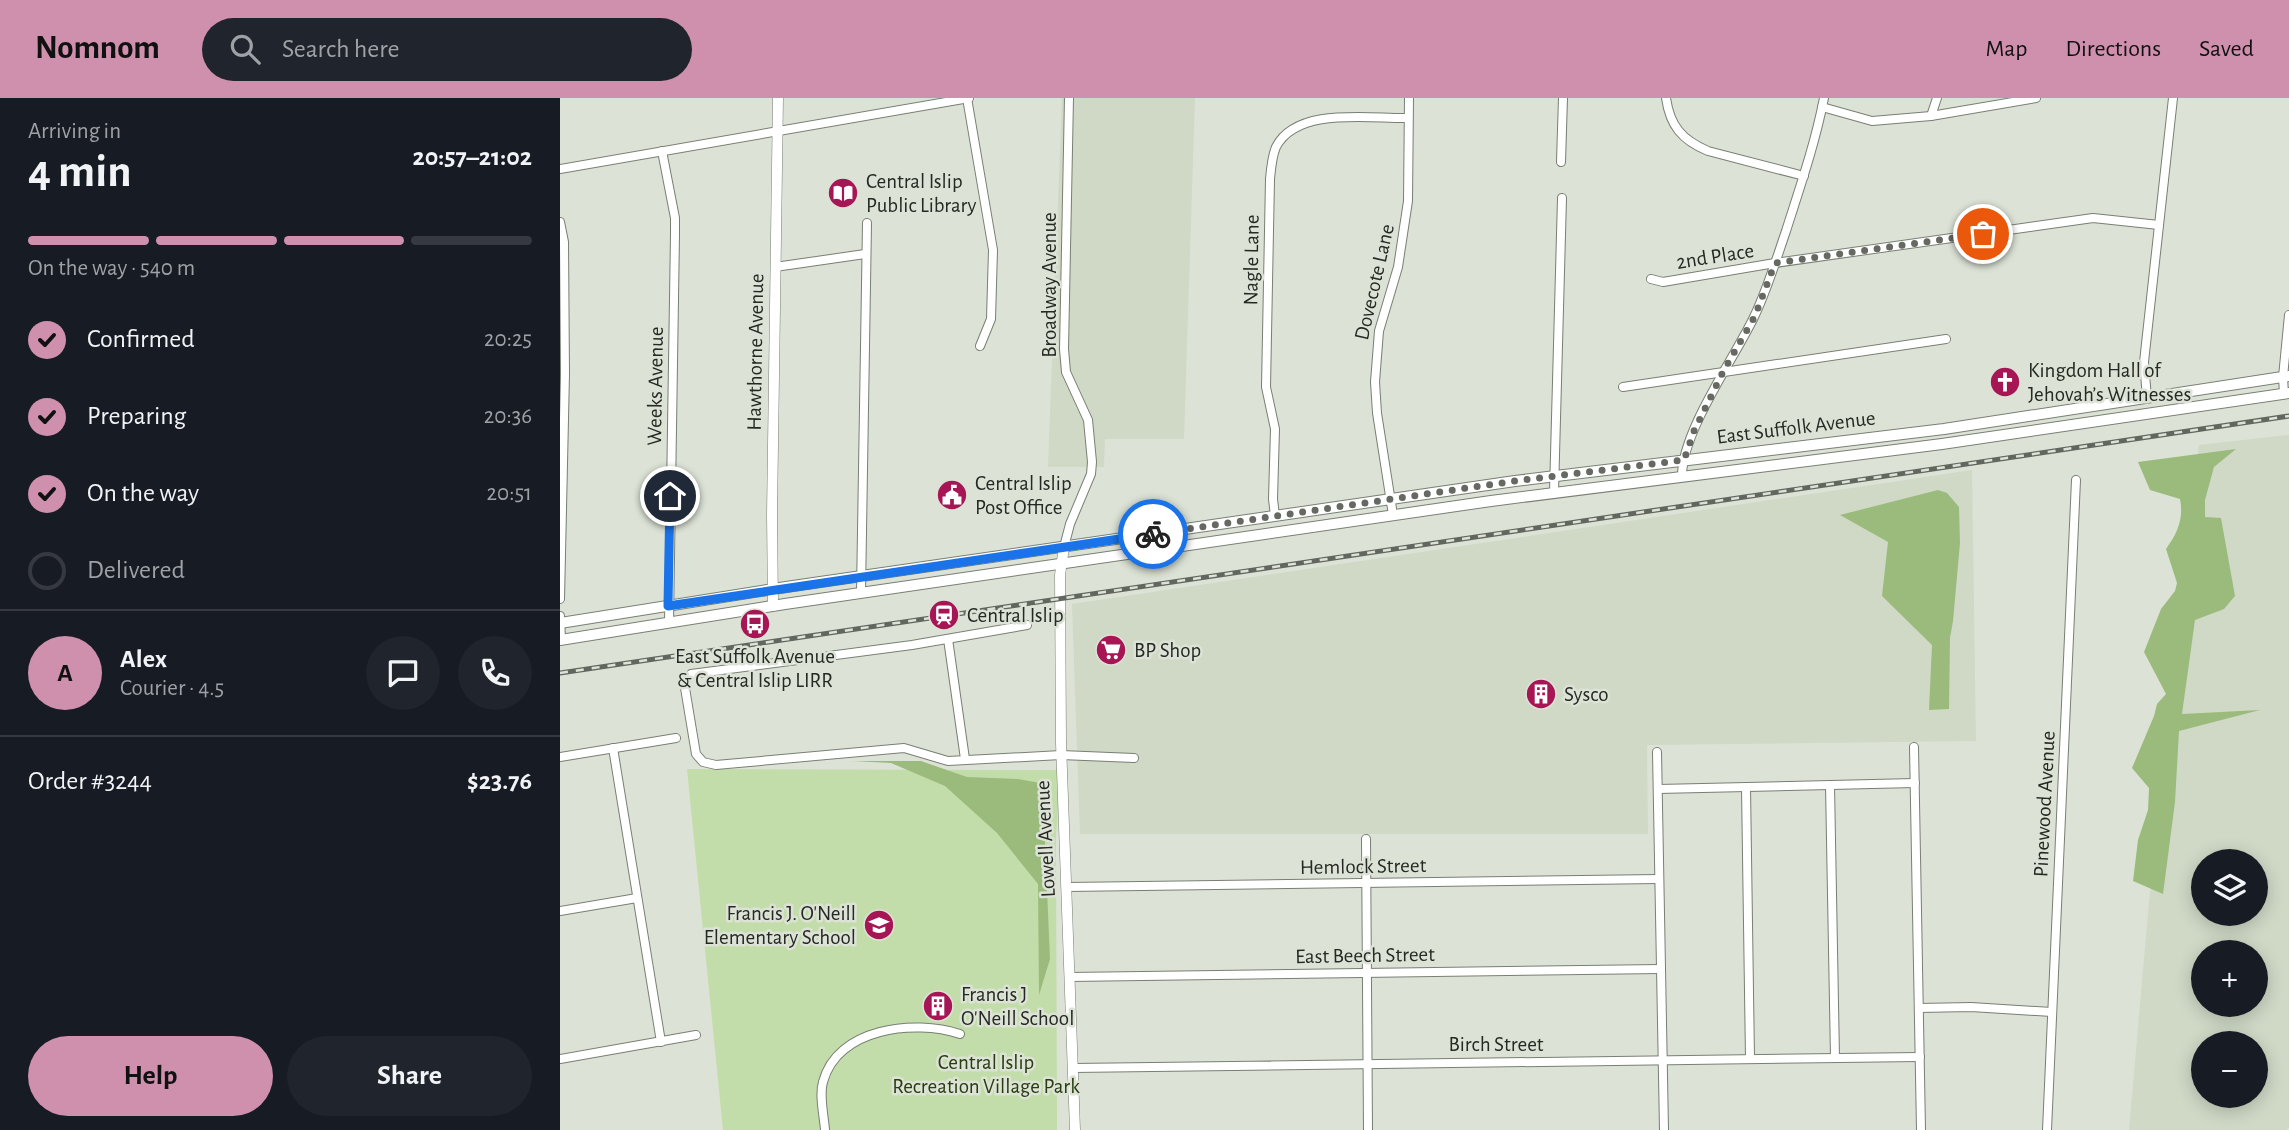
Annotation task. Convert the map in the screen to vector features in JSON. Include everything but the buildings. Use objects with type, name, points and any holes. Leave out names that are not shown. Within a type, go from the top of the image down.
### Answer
[{"type":"main road","name":"East Suffolk Avenue","points":[[560,623],[861,576],[1555,475],[1904,434],[2286,377]]},
{"type":"main road","name":"East Suffolk Avenue","points":[[560,640],[1393,515],[1554,492],[1942,444],[2286,393]]},
{"type":"street","name":"Hawthorne Avenue","points":[[773,606],[778,98]]},
{"type":"street","points":[[560,169],[968,98],[993,250],[991,319],[980,346]]},
{"type":"street","name":"Broadway Avenue","points":[[1064,547],[1091,474],[1092,462],[1088,419],[1066,372],[1064,349],[1069,98]]},
{"type":"street","name":"Dovecote Lane","points":[[1393,515],[1377,413],[1376,353],[1384,309],[1398,267],[1406,220],[1409,98]]},
{"type":"street","points":[[1561,162],[1563,98]]},
{"type":"street","points":[[1666,98],[1672,122],[1693,145],[1804,176]]},
{"type":"street","points":[[1931,116],[1937,98]]},
{"type":"street","points":[[1682,476],[1684,460],[1694,431],[1755,316],[1815,142],[1823,103],[1872,121],[1931,116],[2036,98]]},
{"type":"street","points":[[2147,398],[2144,362],[2173,98]]},
{"type":"street","name":"Nagle Lane","points":[[1275,516],[1275,429],[1266,387],[1269,178],[1277,145],[1290,131],[1317,119],[1408,118]]},
{"type":"street","name":"Weeks Avenue","points":[[662,151],[676,234],[669,622]]},
{"type":"street","points":[[1554,492],[1562,198]]},
{"type":"street","name":"2nd Place","points":[[1651,279],[1663,282],[1775,263],[2093,218],[2159,225]]},
{"type":"street","points":[[560,222],[564,242],[565,374],[560,600]]},
{"type":"street","points":[[861,593],[867,223]]},
{"type":"street","points":[[775,267],[865,254]]},
{"type":"street","points":[[2286,393],[2289,315]]},
{"type":"street","points":[[1623,387],[1946,339]]},
{"type":"street","name":"Pinewood Avenue","points":[[2047,1130],[2076,480]]},
{"type":"street","name":"Lowell Avenue","points":[[1064,547],[1060,564],[1061,755],[1075,1130]]},
{"type":"street","points":[[560,616],[560,640]]},
{"type":"street","points":[[1027,625],[948,639],[691,674],[684,682],[696,754],[703,762],[716,765],[904,748],[948,761],[1061,755],[1134,758]]},
{"type":"street","points":[[948,639],[965,759]]},
{"type":"street","points":[[560,757],[676,738]]},
{"type":"street","points":[[1914,747],[1921,1130]]},
{"type":"street","points":[[613,748],[661,1042]]},
{"type":"street","points":[[1657,752],[1664,1130]]},
{"type":"street","points":[[1658,789],[1915,783]]},
{"type":"street","points":[[1830,785],[1835,1058]]},
{"type":"street","points":[[1745,787],[1750,1059]]},
{"type":"street","points":[[1366,839],[1368,1130]]},
{"type":"street","name":"Hemlock Street","points":[[1067,887],[1659,879]]},
{"type":"street","points":[[560,911],[637,898]]},
{"type":"street","name":"East Beech Street","points":[[1069,977],[1661,969]]},
{"type":"street","points":[[1919,1008],[1971,1007],[2052,1012]]},
{"type":"street","points":[[825,1130],[822,1085],[831,1059],[852,1043],[880,1030],[946,1030],[960,1034]]},
{"type":"street","points":[[560,1059],[696,1035]]},
{"type":"street","name":"Birch Street","points":[[1073,1068],[1920,1057]]},
{"type":"shaded area","points":[[1062,98],[1195,98],[1184,439],[1105,439],[1104,467],[1048,467]]},
{"type":"shaded area","points":[[2289,435],[2287,1130],[2129,1130],[2149,902],[2199,445]]},
{"type":"shaded area","points":[[1972,470],[1976,741],[1647,745],[1648,834],[1080,834],[1072,604]]},
{"type":"green space","points":[[2236,449],[2214,467],[2205,500],[2205,517],[2221,518],[2235,596],[2224,609],[2195,620],[2182,714],[2260,710],[2179,731],[2175,802],[2163,894],[2133,881],[2138,840],[2148,810],[2149,788],[2132,768],[2157,704],[2166,694],[2144,652],[2161,609],[2175,591],[2177,583],[2166,549],[2179,526],[2181,506],[2180,499],[2150,490],[2138,462]]},
{"type":"green space","points":[[1938,490],[1947,493],[1959,507],[1960,543],[1950,638],[1949,709],[1929,710],[1932,645],[1882,596],[1888,542],[1840,515]]},
{"type":"green space","points":[[852,761],[921,761],[967,777],[1018,779],[1046,784],[1044,819],[1050,959],[1039,995],[1038,884],[997,833],[945,786],[891,763]]},
{"type":"green space","name":"Francis J. O'Neill Elementary School","points":[[687,769],[1062,770],[1056,834],[1057,1130],[723,1130]]},
{"type":"railway","points":[[560,673],[2289,416]]},
{"type":"way so far","points":[[1153,534],[1515,481],[1684,460],[1694,431],[1723,372],[1755,316],[1775,263],[1983,234]]},
{"type":"place","name":"Central Islip Public Library","points":[[843,193]]},
{"type":"place","name":"Kingdom Hall of Jehovah’s Witnesses","points":[[2005,382]]},
{"type":"place","name":"Central Islip Post Office","points":[[952,495]]},
{"type":"place","name":"Central Islip","points":[[944,615]]},
{"type":"place","name":"East Suffolk Avenue & Central Islip LIRR","points":[[755,624]]},
{"type":"place","name":"BP Shop","points":[[1111,650]]},
{"type":"place","name":"Sysco","points":[[1541,694]]},
{"type":"place","name":"Francis J. O'Neill Elementary School","points":[[879,925]]},
{"type":"place","name":"Francis J O'Neill School","points":[[938,1006]]},
{"type":"route","points":[[670,496],[668,606],[1153,534]]},
{"type":"park label","name":"Central Islip Recreation Village Park","points":[[986,1074]]}]
